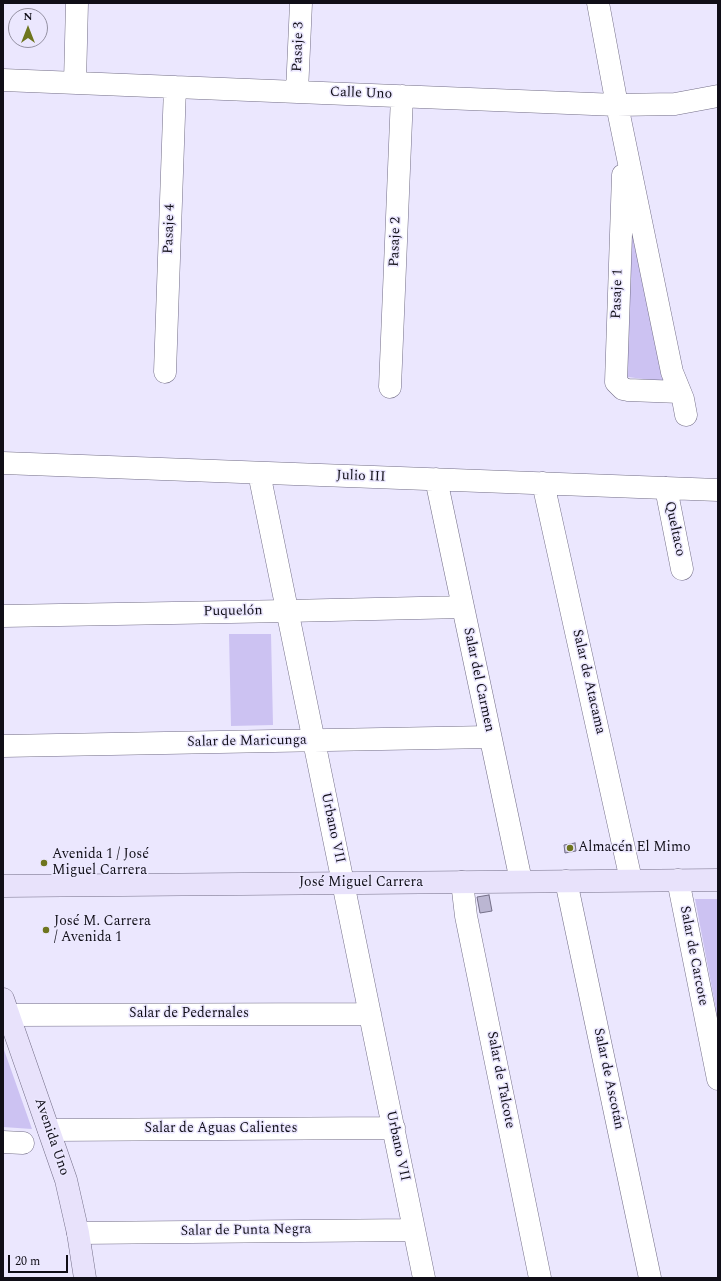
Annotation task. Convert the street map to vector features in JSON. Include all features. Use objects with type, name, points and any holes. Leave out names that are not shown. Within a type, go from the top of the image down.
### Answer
[{"type":"street","points":[[75,82],[77,3]]},
{"type":"street","name":"Pasaje 3","points":[[297,92],[301,3]]},
{"type":"street","name":"Pasaje 1","points":[[598,3],[624,140],[672,372],[680,392],[686,415]]},
{"type":"street","name":"Calle Uno","points":[[3,80],[617,105],[675,104],[718,96]]},
{"type":"street","name":"Pasaje 4","points":[[165,372],[175,87]]},
{"type":"street","name":"Pasaje 2","points":[[390,387],[402,96]]},
{"type":"street","name":"Pasaje 1","points":[[624,140],[616,382],[619,386],[628,390],[680,392]]},
{"type":"street","name":"Julio III","points":[[3,464],[718,490]]},
{"type":"street","name":"Urbano VII","points":[[259,473],[424,1278]]},
{"type":"street","name":"Salar del Carmen","points":[[436,479],[521,881]]},
{"type":"street","name":"Salar de Atacama","points":[[543,483],[631,880]]},
{"type":"street","name":"Queltaco","points":[[666,488],[682,569]]},
{"type":"street","name":"Puquelón","points":[[3,616],[463,607]]},
{"type":"street","name":"Salar de Maricunga","points":[[3,746],[490,737]]},
{"type":"street","name":"Salar de Carcote","points":[[678,880],[718,1079]]},
{"type":"street","name":"José Miguel Carrera","points":[[3,886],[718,880]]},
{"type":"street","name":"Salar de Ascotán","points":[[566,881],[650,1278]]},
{"type":"street","name":"Salar de Talcote","points":[[462,882],[468,924],[540,1278]]},
{"type":"street","name":"Salar de Pedernales","points":[[6,1007],[370,1014]]},
{"type":"street","name":"Avenida Uno","points":[[6,1007],[66,1180],[78,1233],[85,1278]]},
{"type":"street","name":"Salar de Aguas Calientes","points":[[49,1130],[394,1128]]},
{"type":"street","name":"Salar de Punta Negra","points":[[78,1233],[414,1230]]},
{"type":"shaded area","points":[[624,233],[635,233],[665,382],[621,376]]},
{"type":"shaded area","points":[[229,634],[271,634],[273,725],[231,726]]},
{"type":"shaded area","points":[[695,899],[718,899],[718,1020]]},
{"type":"shaded area","points":[[3,1047],[32,1129],[3,1127]]},
{"type":"building","name":"Almacén El Mimo","points":[[575,843],[576,851],[565,853],[564,845]]},
{"type":"building","points":[[489,895],[492,911],[480,913],[477,897]]},
{"type":"place","name":"Almacén El Mimo","points":[[570,848]]},
{"type":"place","name":"Avenida 1 / José Miguel Carrera","points":[[44,863]]},
{"type":"place","name":"José M. Carrera / Avenida 1","points":[[46,930]]}]
